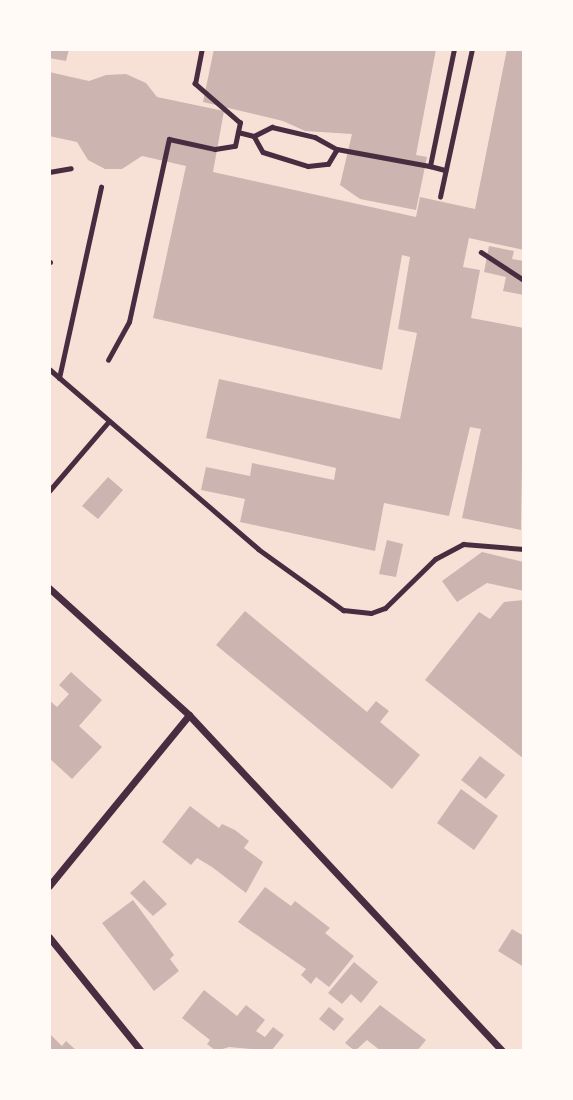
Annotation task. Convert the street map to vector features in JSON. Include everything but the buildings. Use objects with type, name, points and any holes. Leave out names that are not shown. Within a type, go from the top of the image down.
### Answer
[{"type":"street","points":[[49,588],[188,715],[502,1051]]},
{"type":"street","points":[[49,886],[188,715]]},
{"type":"street","points":[[49,937],[141,1051]]},
{"type":"lane","points":[[49,172],[71,168]]},
{"type":"lane","points":[[59,378],[101,187]]},
{"type":"lane","points":[[49,369],[258,549],[343,610],[372,613],[385,608],[435,559],[463,544],[524,549]]},
{"type":"lane","points":[[49,492],[109,421]]},
{"type":"path","points":[[108,360],[129,322],[169,139],[215,149],[235,146],[240,123],[195,84],[202,49]]},
{"type":"path","points":[[430,166],[454,49]]},
{"type":"path","points":[[440,197],[472,49]]},
{"type":"path","points":[[238,132],[254,136],[272,127],[315,137],[337,149],[445,170]]},
{"type":"path","points":[[254,136],[263,152],[308,166],[328,164],[337,149]]},
{"type":"path","points":[[481,252],[524,280]]}]
